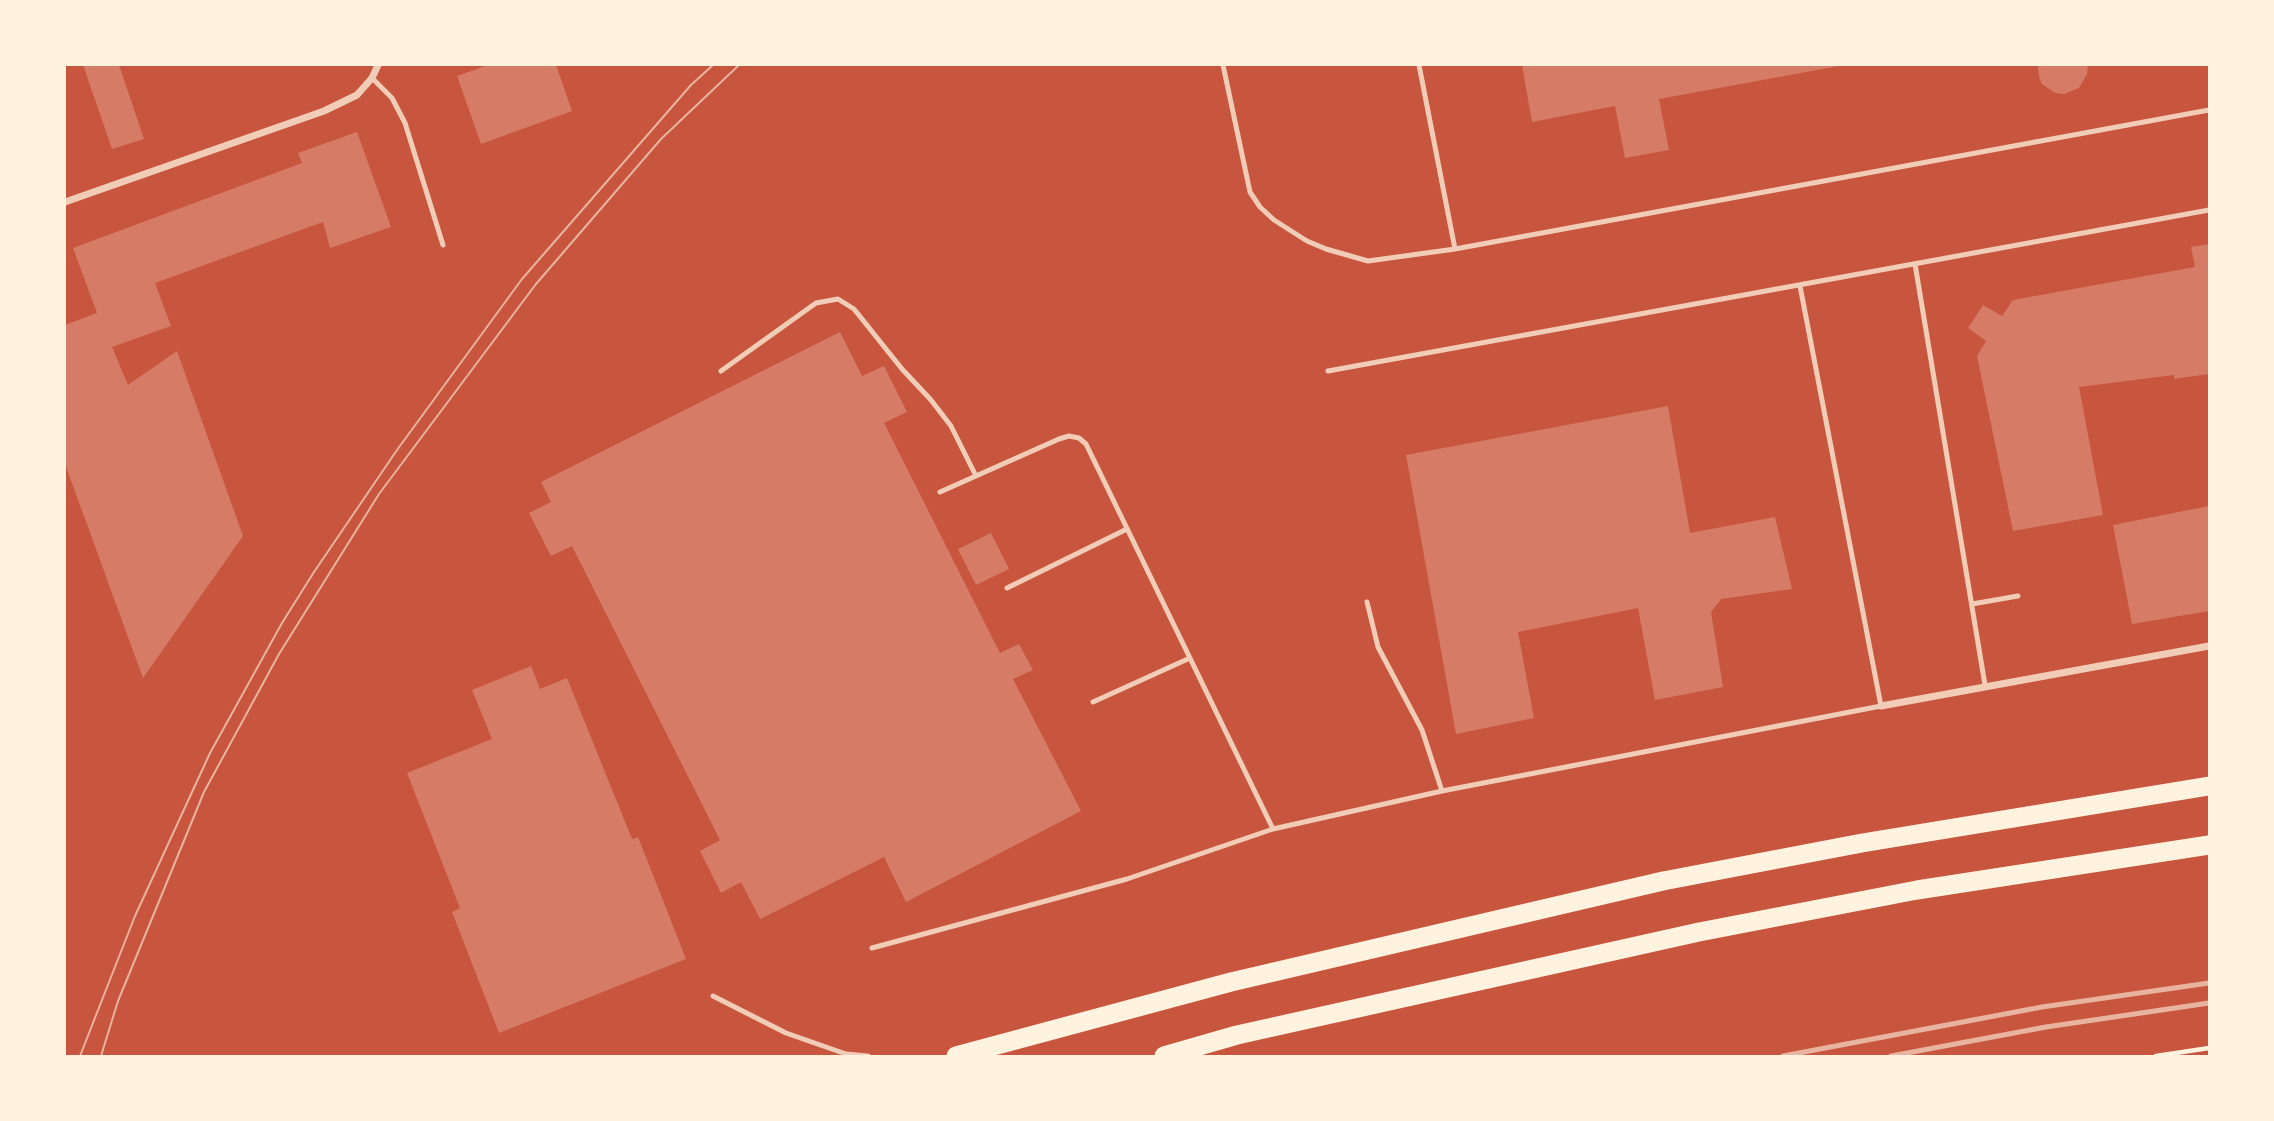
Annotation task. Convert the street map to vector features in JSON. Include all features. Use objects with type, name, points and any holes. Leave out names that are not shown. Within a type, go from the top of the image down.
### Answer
[{"type":"highway","points":[[956,1056],[1231,982],[1663,881],[1862,843],[2209,786]]},
{"type":"highway","points":[[1164,1056],[1237,1035],[1699,932],[1917,890],[2209,845]]},
{"type":"street","points":[[65,202],[324,111],[357,95],[372,78],[378,65]]},
{"type":"street","points":[[1881,706],[2209,646]]},
{"type":"lane","points":[[1223,65],[1250,192],[1261,207],[1274,220],[1307,241],[1368,261],[1455,248],[2209,110]]},
{"type":"lane","points":[[1419,65],[1455,248]]},
{"type":"lane","points":[[372,78],[392,98],[405,123],[443,245]]},
{"type":"lane","points":[[1328,371],[2209,210]]},
{"type":"lane","points":[[1915,264],[1985,685]]},
{"type":"lane","points":[[872,948],[1127,879],[1273,829],[1442,791],[1881,706],[1800,286]]},
{"type":"lane","points":[[721,371],[816,303],[838,299],[854,309],[902,369],[931,400],[951,426],[976,476]]},
{"type":"lane","points":[[940,492],[1059,439],[1069,436],[1079,438],[1086,444],[1273,829]]},
{"type":"lane","points":[[1007,588],[1128,529]]},
{"type":"lane","points":[[1972,604],[2018,596]]},
{"type":"lane","points":[[1367,602],[1378,647],[1422,730],[1442,791]]},
{"type":"lane","points":[[1093,702],[1190,658]]},
{"type":"lane","points":[[713,996],[786,1033],[846,1054],[868,1056]]},
{"type":"path","points":[[2157,1056],[2209,1048]]},
{"type":"building","points":[[83,65],[119,65],[144,139],[112,149]]},
{"type":"building","points":[[488,65],[556,65],[572,111],[481,144],[457,76]]},
{"type":"building","points":[[1522,65],[1839,66],[1659,99],[1669,150],[1625,158],[1615,106],[1532,122]]},
{"type":"building","points":[[2038,65],[2088,65],[2087,74],[2079,88],[2064,94],[2055,93],[2042,84]]},
{"type":"building","points":[[357,132],[391,227],[330,248],[323,222],[155,283],[171,326],[112,347],[128,385],[177,351],[243,536],[143,678],[65,464],[65,325],[97,313],[73,248],[302,163],[298,153]]},
{"type":"building","points":[[2209,244],[2209,374],[2174,379],[2174,375],[2079,387],[2103,515],[2013,531],[1977,356],[1986,341],[1968,328],[1983,305],[2002,316],[2013,300],[2195,267],[2191,247]]},
{"type":"building","points":[[840,332],[862,376],[884,366],[907,412],[884,423],[1000,653],[1019,644],[1033,670],[1013,679],[1081,811],[906,902],[884,857],[760,919],[741,882],[721,893],[700,851],[720,840],[572,546],[551,556],[529,513],[551,502],[541,482]]},
{"type":"building","points":[[1668,406],[1690,533],[1775,517],[1792,589],[1721,599],[1711,612],[1723,687],[1655,700],[1638,608],[1518,632],[1534,718],[1456,734],[1406,455]]},
{"type":"building","points":[[2209,506],[2209,611],[2132,624],[2113,525]]},
{"type":"building","points":[[991,533],[1009,569],[976,585],[958,549]]},
{"type":"building","points":[[531,666],[540,689],[567,678],[632,839],[638,837],[686,959],[499,1033],[452,912],[460,908],[407,773],[492,739],[472,690]]},
{"type":"tram line","points":[[80,1056],[135,916],[210,753],[282,623],[314,572],[397,450],[522,279],[691,85],[713,65]]},
{"type":"tram line","points":[[101,1056],[118,1001],[204,792],[279,654],[379,494],[536,284],[661,139],[739,65]]},
{"type":"railway","points":[[1783,1056],[2042,1007],[2209,983]]},
{"type":"railway","points":[[1891,1056],[2046,1027],[2209,1003]]}]
